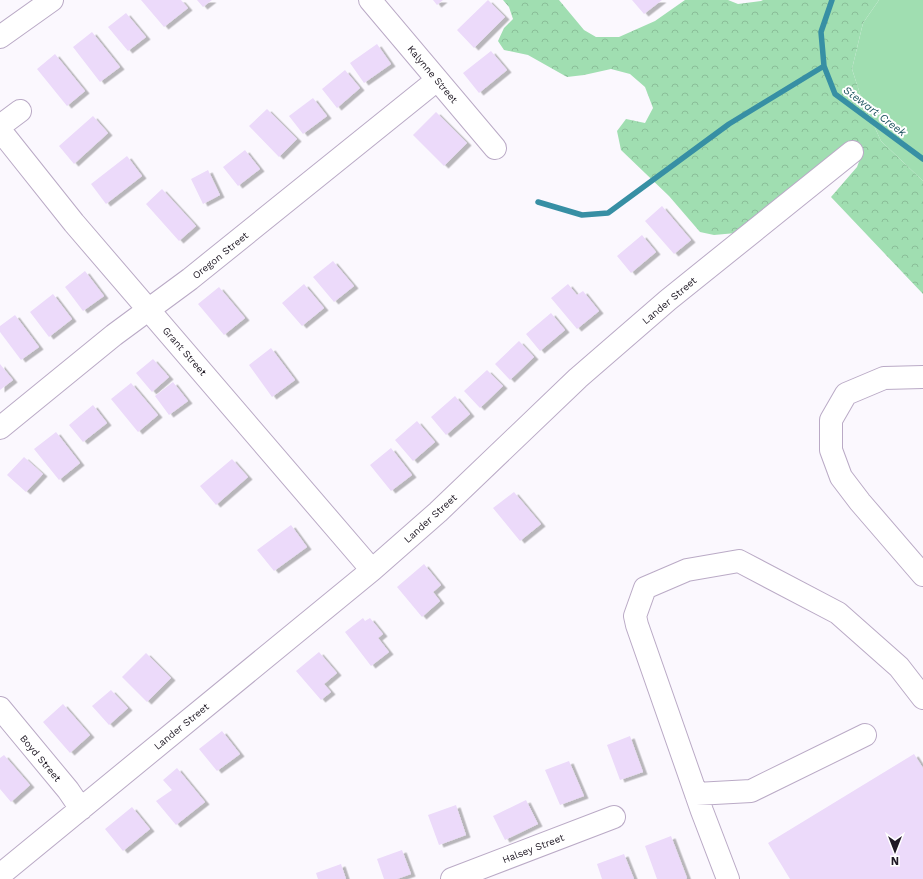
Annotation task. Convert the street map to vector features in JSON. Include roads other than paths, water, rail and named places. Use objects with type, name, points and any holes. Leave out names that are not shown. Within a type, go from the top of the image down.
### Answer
[{"type":"street","points":[[0,37],[52,0]]},
{"type":"street","name":"Kalynne Street","points":[[370,0],[495,148]]},
{"type":"street","name":"Oregon Street","points":[[0,428],[114,336],[190,279],[437,80]]},
{"type":"street","points":[[0,126],[20,111]]},
{"type":"street","name":"Grant Street","points":[[0,130],[74,223],[372,570]]},
{"type":"street","name":"Lander Street","points":[[0,875],[372,570],[438,512],[578,378],[668,300],[852,152]]},
{"type":"street","points":[[923,377],[884,378],[846,394],[831,420],[831,450],[841,477],[860,502],[923,575]]},
{"type":"street","points":[[728,879],[696,794],[635,616],[645,588],[687,570],[739,561],[838,613],[899,667],[923,698]]},
{"type":"street","name":"Boyd Street","points":[[0,708],[68,790],[81,809]]},
{"type":"street","points":[[696,794],[750,791],[865,734]]},
{"type":"street","name":"Halsey Street","points":[[452,879],[614,818]]},
{"type":"waterway","name":"Stewart Creek","points":[[832,0],[821,32],[824,66],[835,94],[923,159]]},
{"type":"waterway","points":[[538,202],[582,215],[608,213],[729,124],[824,66]]}]
